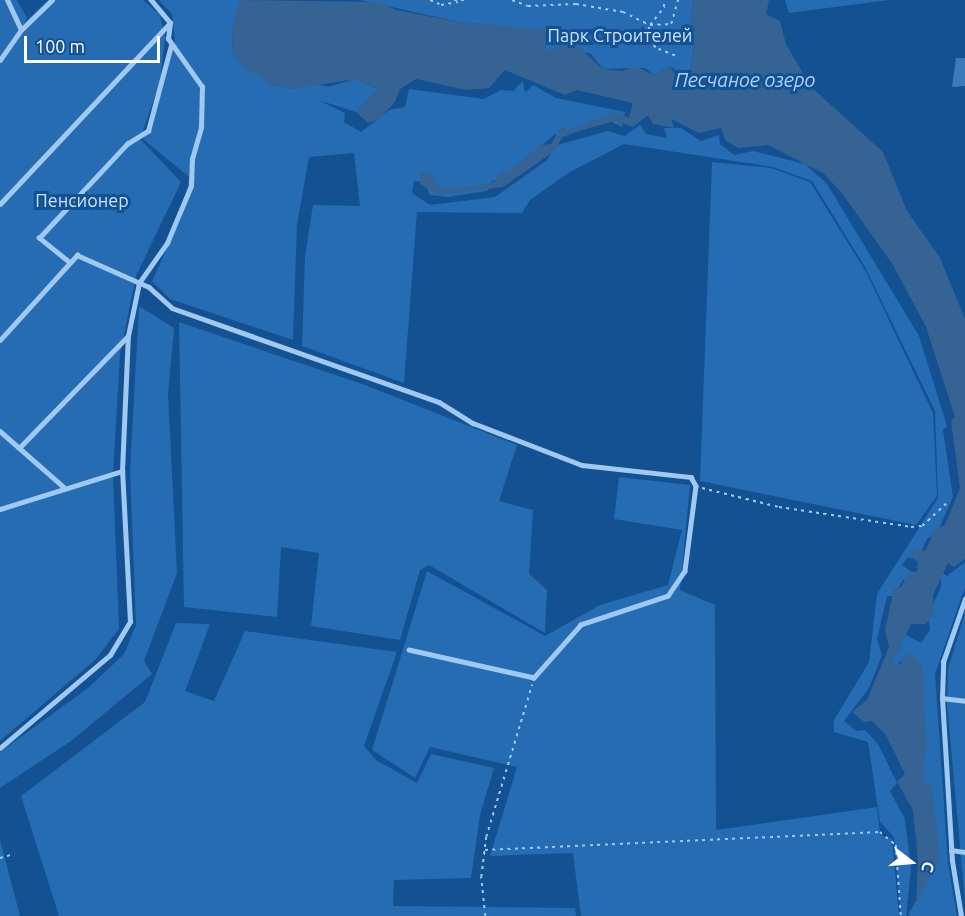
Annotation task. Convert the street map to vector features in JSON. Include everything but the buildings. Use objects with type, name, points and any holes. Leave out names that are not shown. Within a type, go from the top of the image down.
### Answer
[{"type":"lane","points":[[7,0],[21,30]]},
{"type":"lane","points":[[0,60],[21,30],[52,0]]},
{"type":"lane","points":[[70,263],[39,238],[127,144],[148,131],[171,45],[170,23],[152,0]]},
{"type":"lane","points":[[0,204],[170,23]]},
{"type":"lane","points":[[0,748],[110,655],[130,622],[122,471],[128,336],[139,283],[167,243],[191,186],[192,159],[201,127],[202,87],[171,45]]},
{"type":"lane","points":[[0,340],[77,255],[139,283],[172,308],[439,402],[473,423],[582,465],[676,473],[691,477],[696,486],[685,571],[678,588],[658,600],[581,625],[534,678],[408,650]]},
{"type":"lane","points":[[19,447],[128,336]]},
{"type":"lane","points":[[0,431],[64,487]]},
{"type":"lane","points":[[0,509],[64,487],[122,471]]},
{"type":"lane","points":[[961,916],[951,850],[942,698],[943,662],[965,599]]},
{"type":"lane","points":[[942,698],[965,701]]},
{"type":"lane","points":[[951,850],[965,852]]},
{"type":"path","points":[[430,0],[441,5],[466,0]]},
{"type":"path","points":[[454,0],[458,2]]},
{"type":"path","points":[[512,0],[528,6],[576,4],[623,12],[650,25],[670,24],[678,0]]},
{"type":"path","points":[[650,25],[664,7],[663,0]]},
{"type":"path","points":[[650,25],[656,48],[675,56]]},
{"type":"path","points":[[696,486],[779,507],[911,527],[921,526],[946,504]]},
{"type":"path","points":[[485,916],[481,877],[492,809],[534,678]]},
{"type":"path","points":[[485,850],[880,832],[896,845],[902,916]]},
{"type":"path","points":[[0,858],[14,854]]},
{"type":"green space","name":"Пенсионер","points":[[0,0],[17,0],[27,18],[24,23],[48,0],[143,0],[160,15],[165,37],[160,82],[140,139],[181,182],[136,276],[120,354],[113,475],[119,629],[95,660],[0,741]]},
{"type":"green space","points":[[159,0],[241,0],[232,31],[233,55],[273,85],[293,89],[315,83],[328,87],[355,79],[379,89],[356,112],[318,100],[345,113],[344,122],[361,132],[389,110],[405,107],[409,89],[484,99],[501,90],[513,91],[523,81],[525,93],[533,85],[556,98],[625,112],[622,127],[608,120],[560,138],[555,134],[503,180],[492,181],[487,191],[448,197],[430,195],[424,182],[414,181],[412,193],[430,205],[495,197],[546,161],[557,145],[608,131],[625,136],[640,125],[646,134],[667,138],[664,128],[681,128],[701,141],[719,135],[720,144],[734,155],[753,151],[805,164],[827,184],[919,336],[947,426],[943,430],[953,497],[937,533],[927,539],[917,560],[908,557],[902,565],[910,571],[909,580],[903,580],[893,596],[887,596],[877,639],[882,655],[869,688],[844,721],[856,731],[865,730],[878,744],[897,783],[890,791],[905,819],[911,869],[906,916],[901,916],[894,837],[880,822],[868,742],[834,732],[834,720],[869,662],[877,594],[938,498],[935,411],[865,267],[812,181],[773,167],[624,144],[570,172],[530,200],[522,213],[417,212],[404,383],[302,346],[305,257],[313,205],[360,206],[354,153],[309,157],[297,225],[293,340],[170,299],[152,281],[182,216],[189,177],[143,139],[175,41],[172,14]]},
{"type":"green space","name":"Парк Строителей","points":[[360,0],[693,0],[691,24],[696,32],[691,69],[681,74],[670,66],[654,75],[645,68],[603,69],[590,53],[545,51],[546,31],[459,22]]},
{"type":"green space","points":[[785,0],[889,0],[789,13]]},
{"type":"green space","points":[[712,162],[771,168],[810,182],[866,272],[933,413],[937,496],[916,525],[700,481]]},
{"type":"green space","points":[[139,306],[174,328],[168,394],[177,573],[144,661],[152,674],[71,741],[0,788],[0,752],[88,688],[124,654],[136,625],[130,470]]},
{"type":"green space","points":[[179,322],[365,385],[517,445],[499,501],[533,510],[529,574],[547,590],[545,633],[429,565],[420,570],[400,640],[311,626],[319,553],[281,547],[277,617],[184,607]]},
{"type":"green space","points":[[619,477],[690,485],[680,590],[715,605],[716,830],[877,807],[880,835],[892,839],[899,916],[581,916],[573,853],[490,856],[517,767],[430,747],[415,778],[372,750],[427,571],[545,636],[600,605],[668,585],[682,530],[614,519]]},
{"type":"green space","points":[[965,562],[965,587],[935,674],[948,863],[957,916],[908,916],[933,867],[916,792],[906,663],[900,661],[893,672],[888,661],[898,652],[904,634],[921,643],[930,630],[928,613],[941,588],[941,572],[947,576]]},
{"type":"green space","points":[[965,613],[965,901],[947,704],[948,669]]},
{"type":"green space","points":[[176,623],[210,624],[185,691],[214,701],[245,631],[397,652],[364,746],[376,760],[417,783],[431,754],[494,768],[480,815],[471,878],[394,880],[393,906],[575,908],[576,916],[59,916],[21,796],[145,702]]},
{"type":"green space","points":[[0,840],[20,916],[0,916]]},
{"type":"water","name":"Песчаное озеро","points":[[241,0],[378,2],[396,10],[459,22],[539,29],[546,31],[545,50],[555,50],[561,43],[577,46],[603,69],[623,71],[635,66],[654,75],[670,66],[674,73],[691,69],[696,32],[691,24],[693,0],[769,0],[766,14],[780,21],[786,44],[811,87],[883,152],[907,211],[940,258],[965,319],[965,559],[954,567],[948,563],[933,595],[934,616],[925,624],[911,624],[891,666],[900,664],[908,653],[913,654],[923,669],[926,745],[923,783],[932,786],[940,858],[916,903],[918,860],[913,810],[897,782],[905,774],[886,735],[872,721],[864,722],[852,712],[867,700],[889,647],[885,630],[894,588],[901,587],[910,571],[917,572],[918,562],[910,556],[916,549],[925,551],[935,530],[945,525],[960,488],[951,421],[955,417],[926,327],[893,265],[842,193],[823,173],[768,145],[739,148],[726,141],[721,128],[699,133],[671,119],[674,128],[653,124],[648,115],[633,127],[615,121],[564,135],[553,152],[503,187],[438,195],[420,184],[421,172],[431,174],[438,187],[455,189],[494,182],[499,172],[510,171],[540,145],[551,144],[562,126],[568,130],[615,112],[629,118],[633,103],[577,90],[565,95],[505,70],[489,88],[466,90],[416,79],[400,89],[395,102],[379,119],[368,123],[356,112],[379,89],[355,79],[293,89],[273,85],[247,69],[233,55],[232,31]]}]
